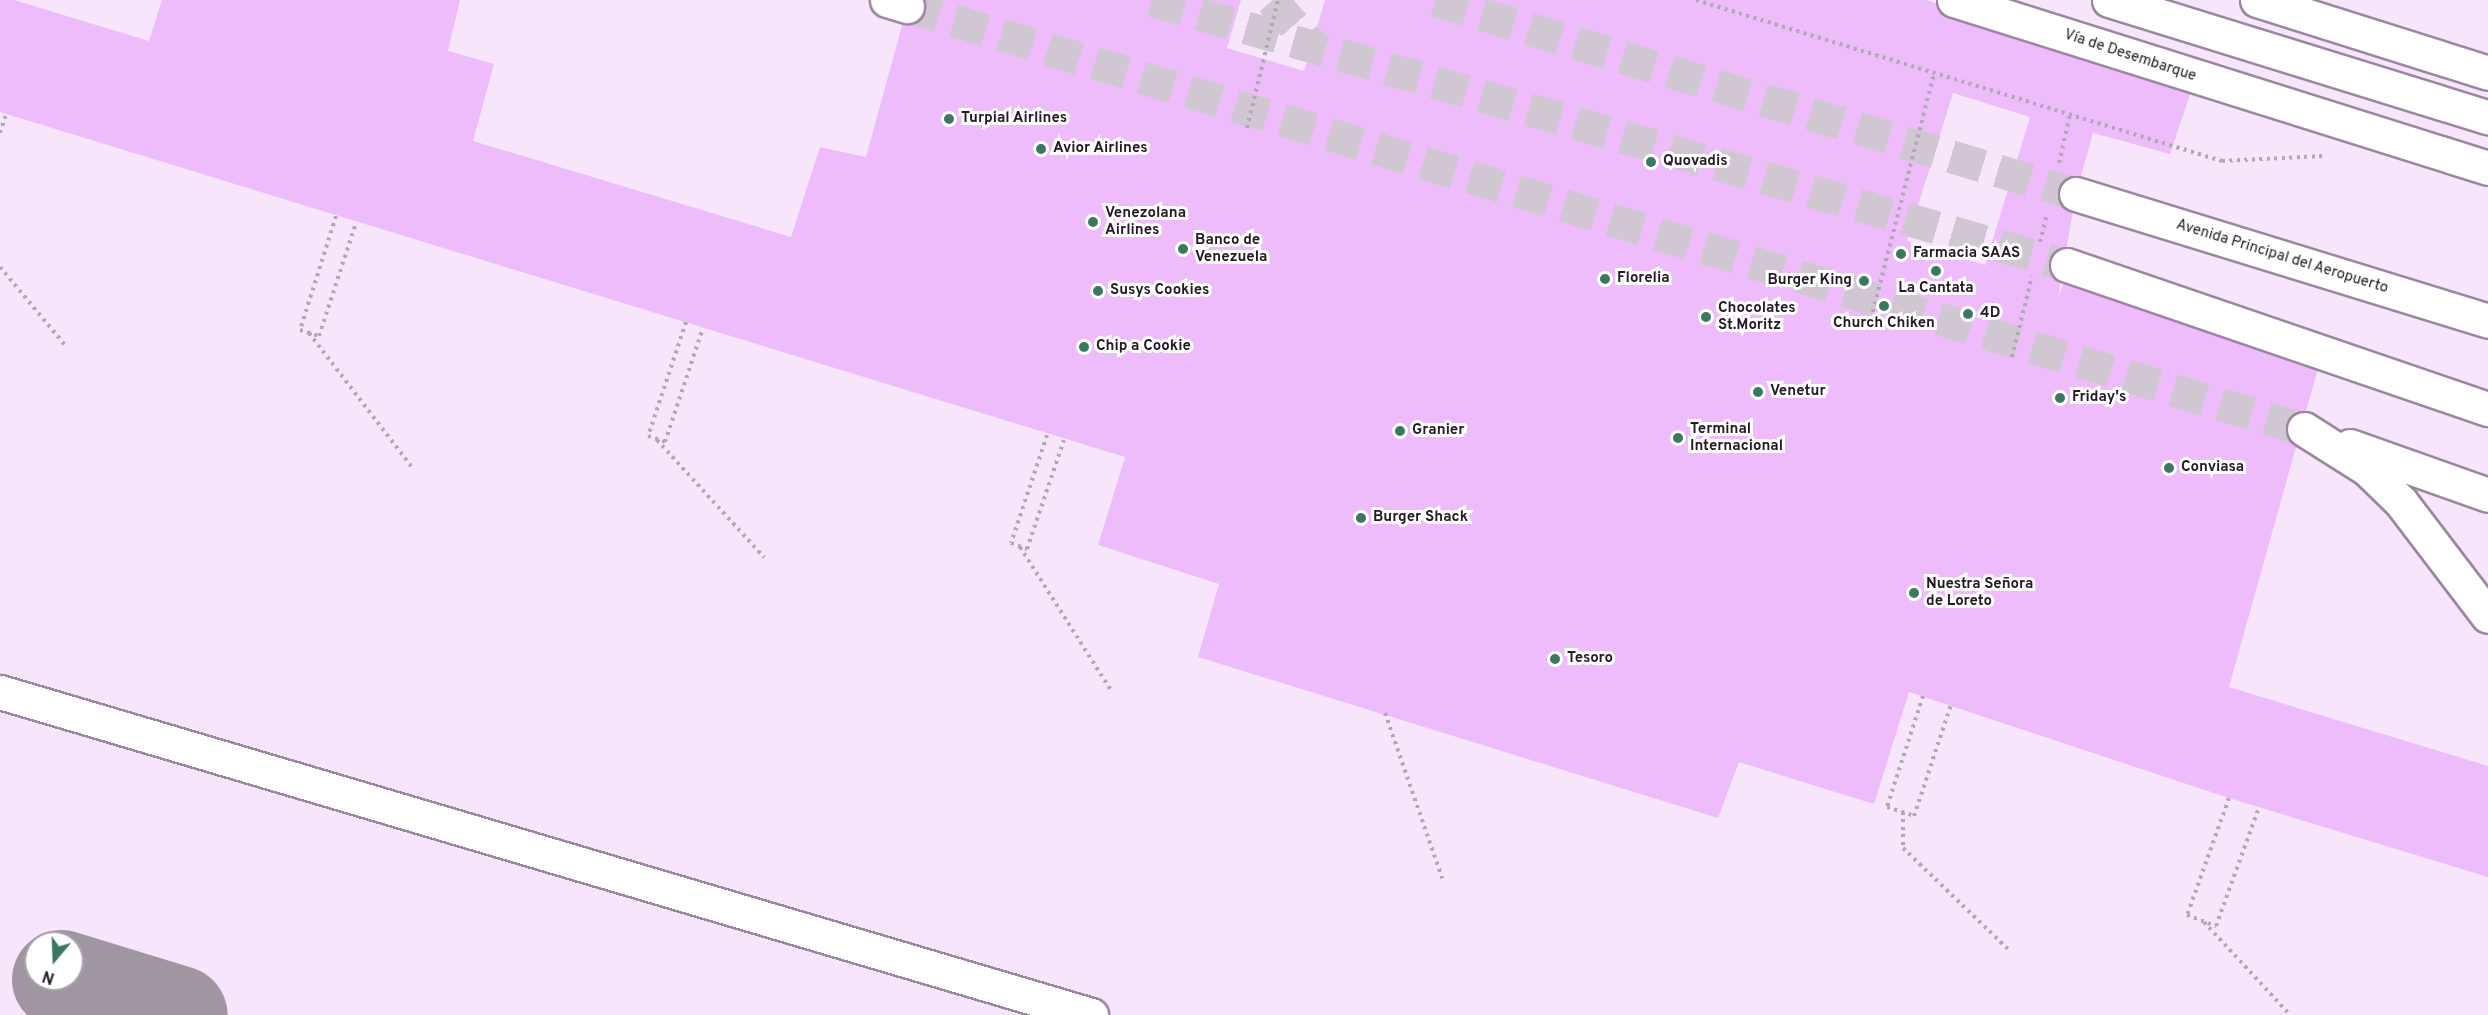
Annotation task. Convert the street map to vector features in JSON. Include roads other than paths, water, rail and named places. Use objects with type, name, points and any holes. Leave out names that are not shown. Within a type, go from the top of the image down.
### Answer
[{"type":"lane","name":"Vía de Desembarque","points":[[1954,0],[2488,168]]},
{"type":"lane","points":[[2109,0],[2488,117]]},
{"type":"lane","points":[[2257,0],[2488,73]]},
{"type":"lane","name":"Avenida Principal del Aeropuerto","points":[[2076,194],[2488,321]]},
{"type":"lane","points":[[2067,265],[2488,409]]},
{"type":"lane","points":[[2488,495],[2304,429],[2367,469],[2401,502],[2488,616]]},
{"type":"lane","points":[[0,692],[1091,1015]]},
{"type":"tunnel","points":[[1152,0],[2067,265]]},
{"type":"tunnel","points":[[1272,0],[1311,44]]},
{"type":"tunnel","points":[[1435,0],[2076,194]]},
{"type":"tunnel","points":[[907,6],[2304,429]]},
{"type":"place","name":"Turpial Airlines","points":[[949,119]]},
{"type":"place","name":"Avior Airlines","points":[[1041,149]]},
{"type":"place","name":"Quovadis","points":[[1651,162]]},
{"type":"place","name":"Venezolana Airlines","points":[[1093,222]]},
{"type":"place","name":"Banco de Venezuela","points":[[1183,249]]},
{"type":"place","name":"Farmacia SAAS","points":[[1901,254]]},
{"type":"place","name":"La Cantata","points":[[1936,271]]},
{"type":"place","name":"Florelia","points":[[1605,279]]},
{"type":"place","name":"Burger King","points":[[1864,281]]},
{"type":"place","name":"Susys Cookies","points":[[1098,291]]},
{"type":"place","name":"Church Chiken","points":[[1884,306]]},
{"type":"place","name":"4D","points":[[1968,314]]},
{"type":"place","name":"Chocolates St.Moritz","points":[[1706,317]]},
{"type":"place","name":"Chip a Cookie","points":[[1084,347]]},
{"type":"place","name":"Venetur","points":[[1758,392]]},
{"type":"place","name":"Friday's","points":[[2060,398]]},
{"type":"place","name":"Granier","points":[[1400,431]]},
{"type":"place","name":"Terminal Internacional","points":[[1678,438]]},
{"type":"place","name":"Conviasa","points":[[2169,468]]},
{"type":"place","name":"Burger Shack","points":[[1361,518]]},
{"type":"place","name":"Nuestra Señora de Loreto","points":[[1914,593]]},
{"type":"place","name":"Tesoro","points":[[1555,659]]}]
